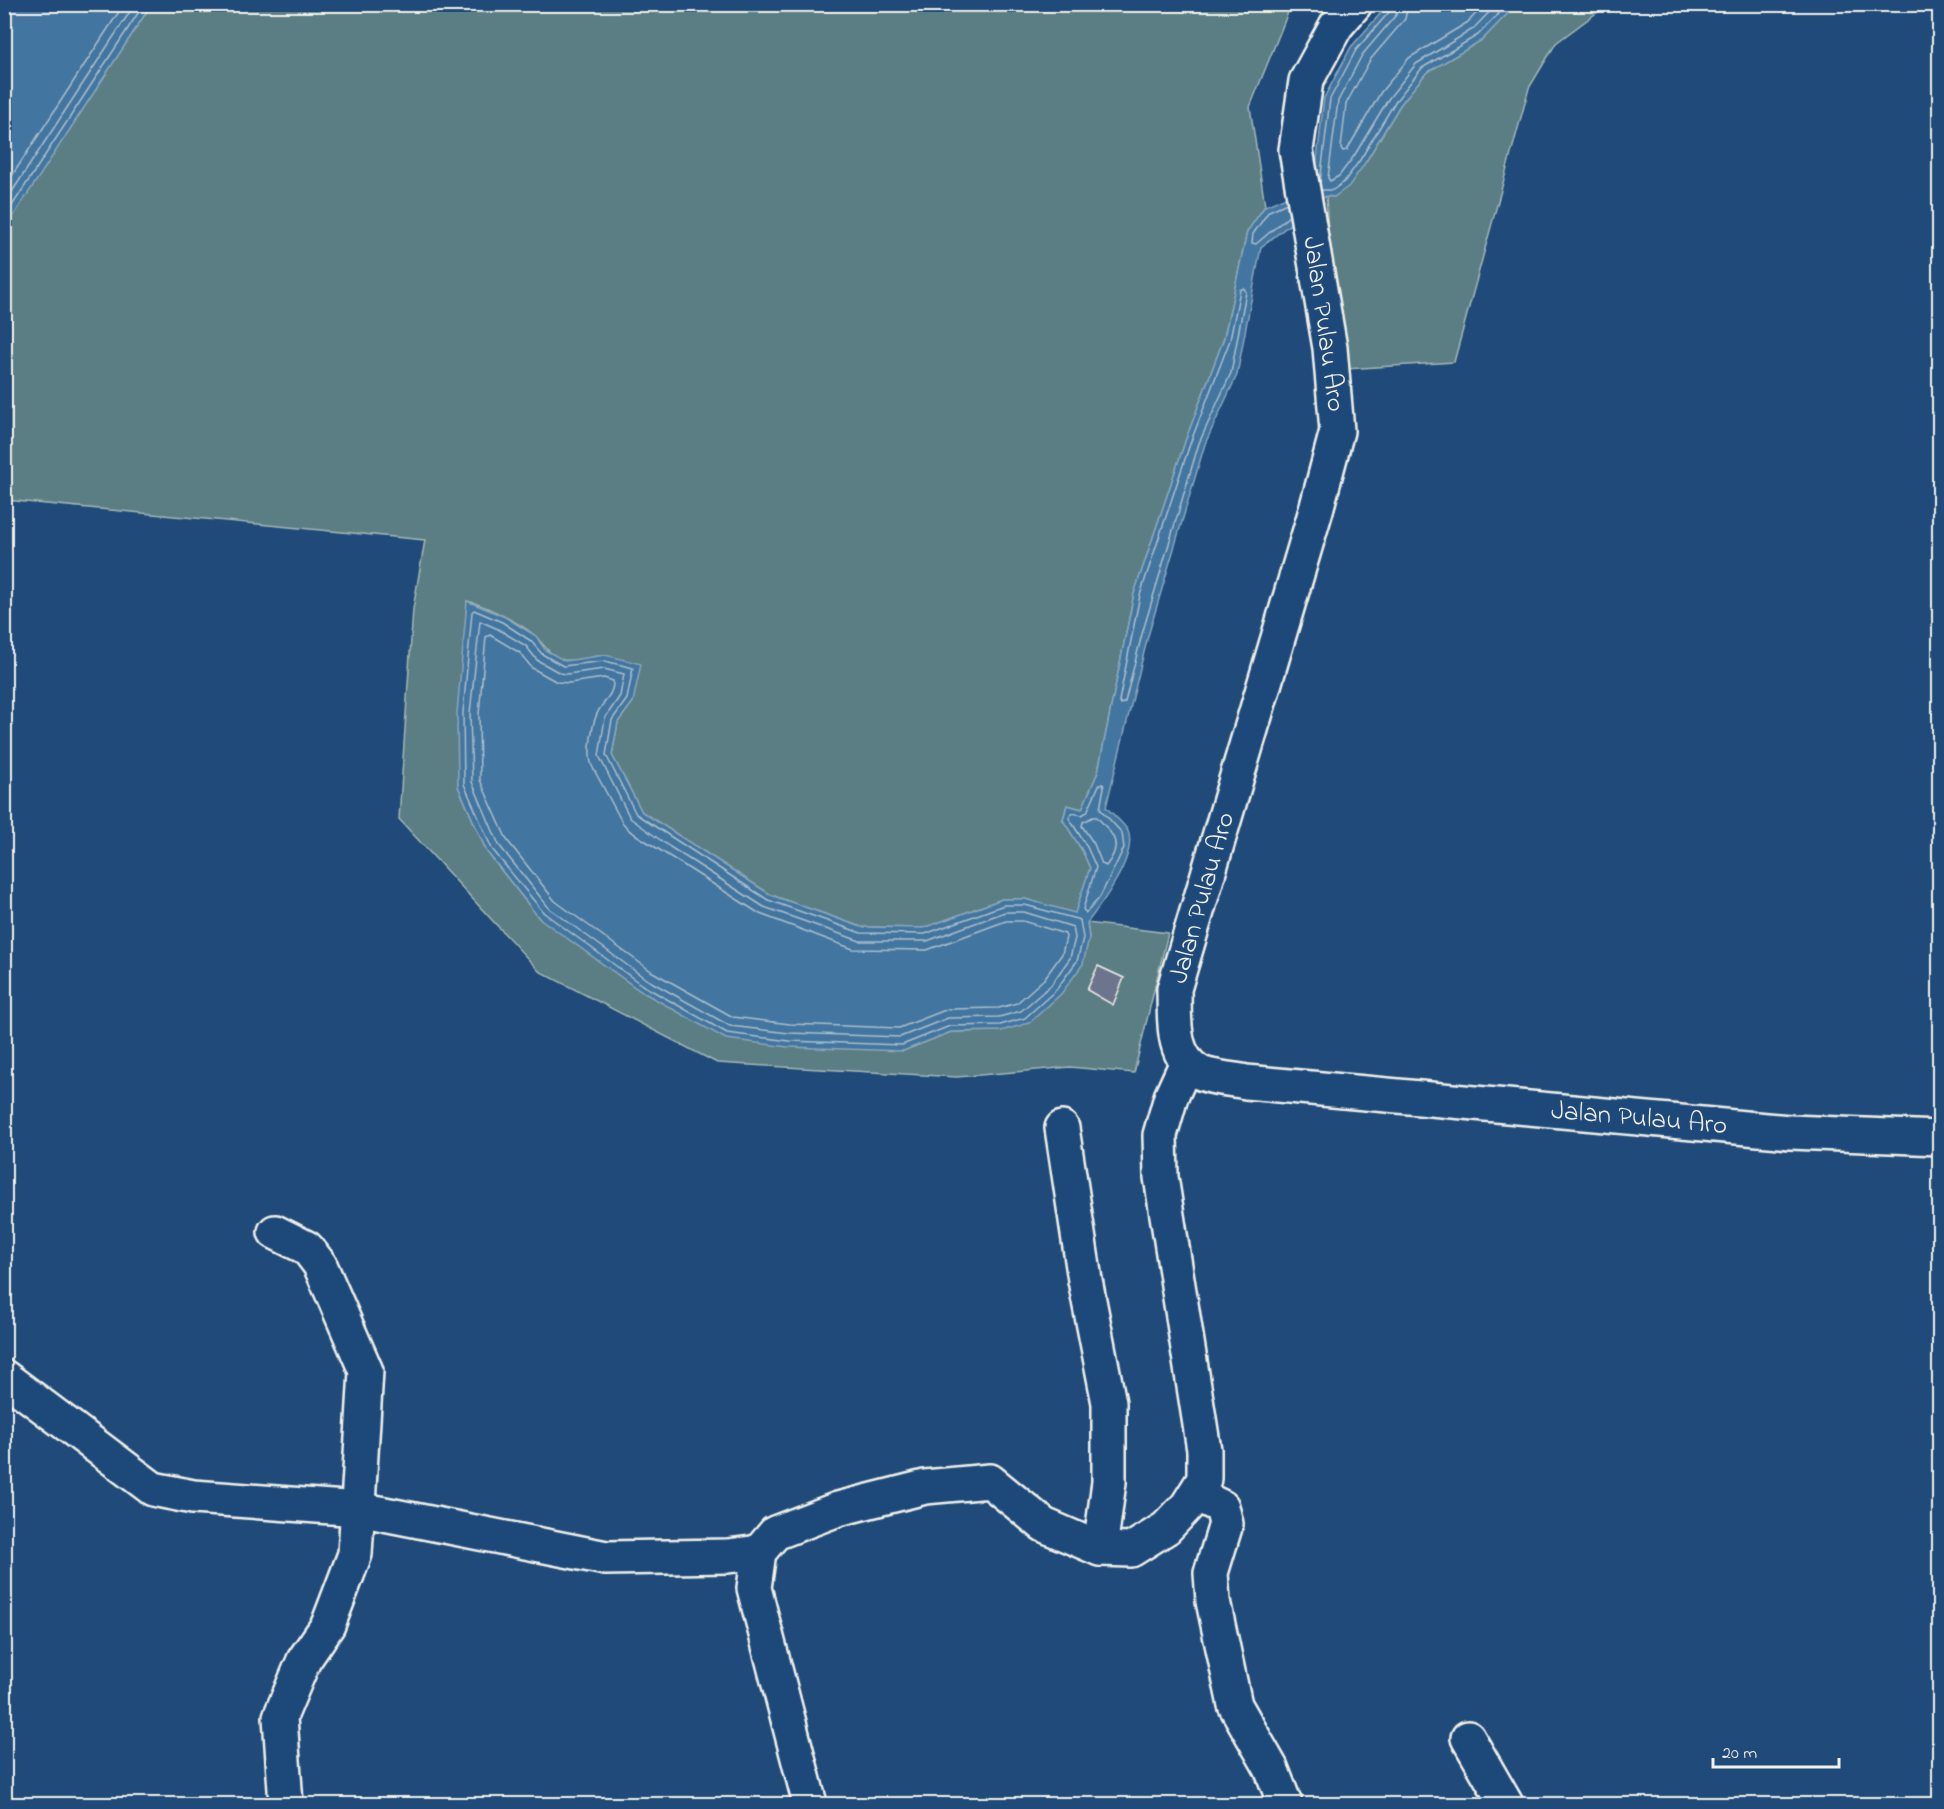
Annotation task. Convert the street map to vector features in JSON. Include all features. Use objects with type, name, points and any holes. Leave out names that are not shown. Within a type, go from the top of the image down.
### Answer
[{"type":"street","name":"Jalan Pulau Aro","points":[[1355,4],[1336,26],[1306,81],[1296,150],[1330,348],[1337,431],[1313,521],[1174,989],[1176,1043],[1187,1062],[1200,1073],[1270,1084],[1790,1132],[1940,1138]]},
{"type":"street","points":[[810,1804],[754,1588],[759,1552],[775,1533],[838,1509],[925,1487],[990,1481],[1044,1525],[1100,1549],[1131,1550],[1166,1528],[1187,1506],[1204,1479],[1204,1450],[1161,1177],[1160,1135],[1171,1098],[1187,1062]]},
{"type":"street","points":[[1062,1128],[1085,1280],[1109,1403],[1109,1482],[1100,1549]]},
{"type":"street","points":[[275,1232],[307,1248],[320,1265],[366,1371],[356,1554],[328,1625],[304,1660],[280,1717],[286,1804]]},
{"type":"street","points":[[4,1377],[153,1489],[193,1497],[359,1509],[606,1558],[728,1556],[759,1552]]},
{"type":"street","points":[[1195,1494],[1222,1507],[1226,1524],[1211,1574],[1213,1601],[1235,1705],[1271,1768],[1285,1804]]},
{"type":"street","points":[[1468,1738],[1506,1804]]},
{"type":"green space","points":[[151,5],[1291,5],[1250,107],[1265,206],[1247,232],[1224,338],[1186,439],[1134,594],[1098,772],[1082,809],[1067,805],[1063,820],[1082,850],[1090,868],[1075,914],[1025,899],[1002,899],[924,928],[861,927],[771,895],[642,812],[612,755],[618,722],[633,702],[605,655],[564,660],[551,653],[523,627],[493,611],[467,601],[458,786],[487,852],[539,918],[903,1051],[951,1032],[1001,1031],[1089,938],[1087,923],[1168,933],[1134,1073],[1070,1067],[957,1077],[717,1063],[539,971],[399,819],[413,609],[425,540],[5,500],[4,229]]},
{"type":"green space","points":[[1516,5],[1607,5],[1556,43],[1529,88],[1454,362],[1346,369],[1330,272],[1326,196],[1334,197],[1365,163],[1400,105],[1426,73],[1482,40]]},
{"type":"water","points":[[4,5],[151,5],[5,229]]},
{"type":"water","points":[[1388,5],[1516,5],[1482,40],[1426,73],[1400,105],[1349,186],[1334,197],[1326,196],[1261,247],[1237,375],[1205,444],[1148,636],[1106,807],[1128,831],[1130,841],[1128,853],[1116,879],[1087,923],[1089,938],[1083,964],[1061,994],[1029,1023],[1001,1031],[951,1032],[903,1051],[788,1047],[726,1039],[639,990],[539,918],[487,852],[458,786],[457,713],[467,601],[505,617],[536,636],[545,650],[565,661],[605,655],[641,664],[633,702],[618,722],[612,755],[642,812],[771,895],[861,927],[924,928],[1002,899],[1025,899],[1075,913],[1090,868],[1082,850],[1063,820],[1067,805],[1082,809],[1098,772],[1134,594],[1186,439],[1224,338],[1247,232],[1265,206],[1314,185],[1324,98],[1351,47]]},
{"type":"building","points":[[1098,966],[1124,978],[1113,1005],[1087,990]]}]
